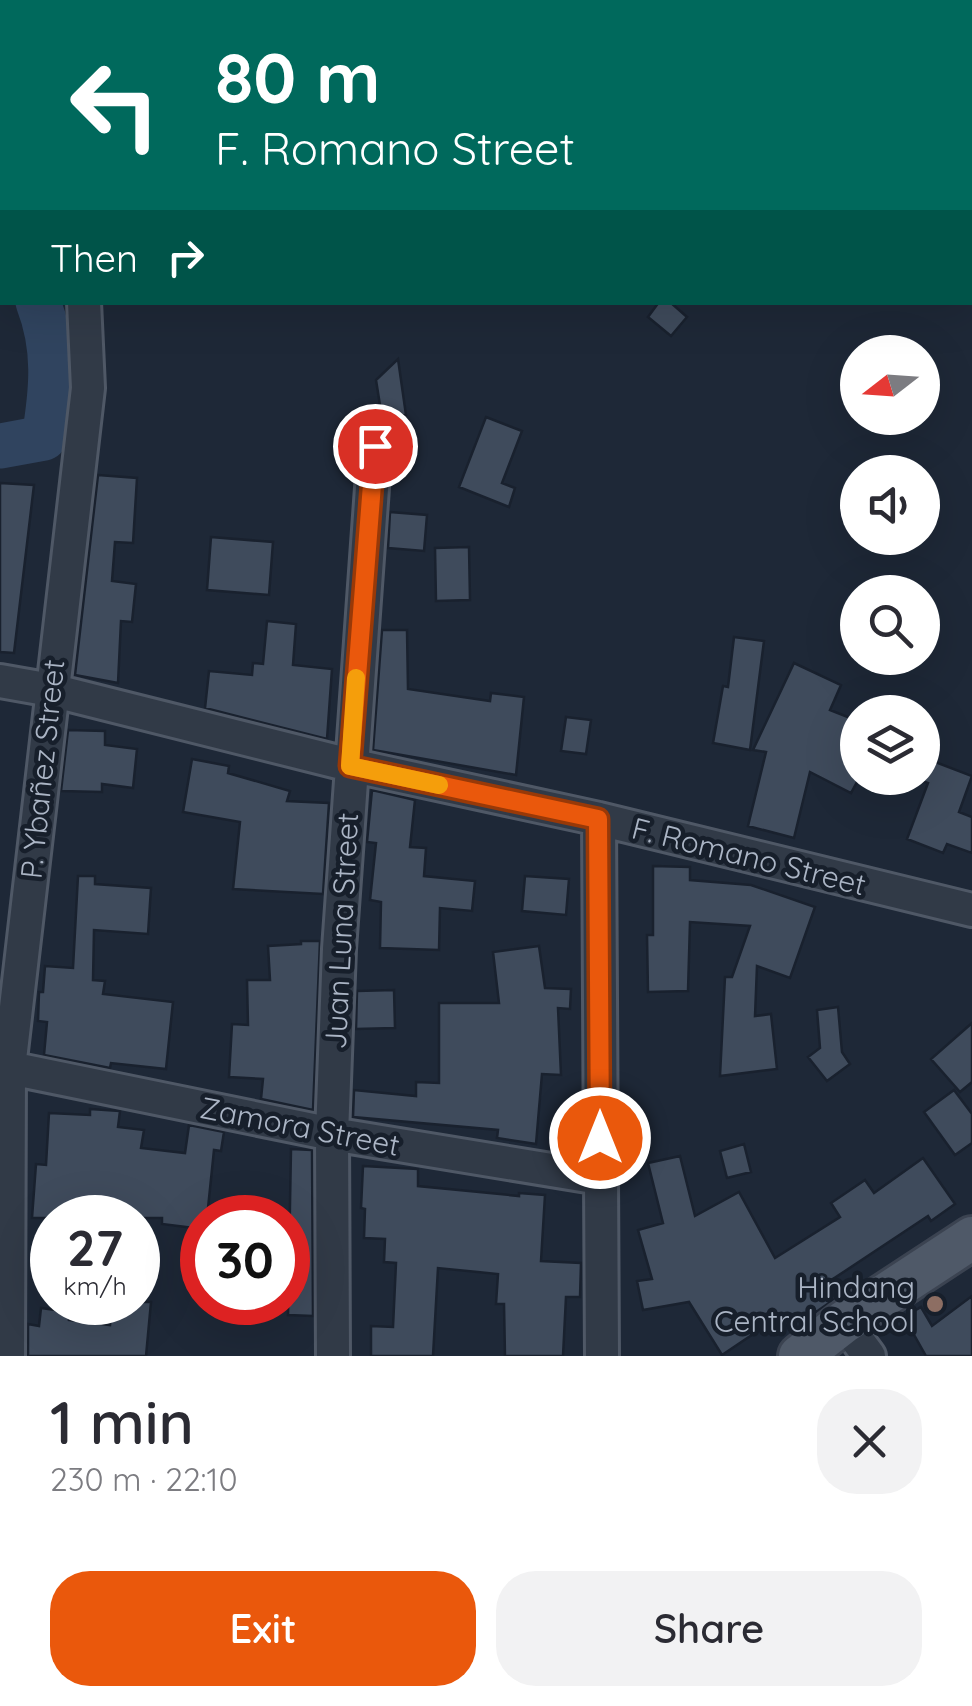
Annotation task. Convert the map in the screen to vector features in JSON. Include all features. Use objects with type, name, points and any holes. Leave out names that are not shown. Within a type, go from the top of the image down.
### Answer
[{"type":"main road","points":[[819,1345],[972,1238]]},
{"type":"street","name":"P. Ybañez Street","points":[[8,1356],[4,1067],[88,388],[84,305]]},
{"type":"street","name":"Juan Luna Street","points":[[334,1356],[332,1134],[338,950],[375,446]]},
{"type":"street","name":"F. Romano Street","points":[[0,680],[350,766],[598,819],[972,910]]},
{"type":"street","points":[[598,819],[602,1356]]},
{"type":"street","name":"Zamora Street","points":[[4,1067],[332,1134],[600,1178]]},
{"type":"street","points":[[819,1345],[869,1356]]},
{"type":"building","points":[[657,305],[673,305],[687,317],[671,336],[648,317]]},
{"type":"building","points":[[398,359],[406,415],[382,418],[376,380]]},
{"type":"building","points":[[486,417],[522,431],[502,483],[515,488],[509,507],[459,487]]},
{"type":"building","points":[[98,475],[137,478],[133,543],[115,542],[112,581],[136,584],[132,622],[121,621],[118,683],[75,675]]},
{"type":"building","points":[[0,483],[34,485],[14,653],[0,652]]},
{"type":"building","points":[[390,512],[427,515],[424,551],[388,548]]},
{"type":"building","points":[[211,537],[273,542],[269,595],[207,590]]},
{"type":"building","points":[[469,547],[470,600],[436,601],[435,548]]},
{"type":"building","points":[[267,621],[296,624],[293,665],[332,669],[327,739],[205,708],[209,671],[252,675],[253,663],[263,664]]},
{"type":"building","points":[[382,630],[407,630],[408,689],[490,701],[491,693],[524,697],[516,775],[373,750]]},
{"type":"building","points":[[734,637],[764,641],[750,750],[713,743],[723,686],[728,687]]},
{"type":"building","points":[[794,663],[841,685],[830,710],[840,714],[840,787],[810,772],[794,838],[748,826],[766,752],[753,750]]},
{"type":"building","points":[[566,717],[591,720],[586,754],[561,751]]},
{"type":"building","points":[[68,730],[105,731],[105,745],[137,749],[133,788],[102,784],[102,792],[61,791]]},
{"type":"building","points":[[192,759],[229,766],[228,773],[290,791],[287,801],[329,803],[323,894],[233,889],[240,822],[183,812]]},
{"type":"building","points":[[940,764],[972,776],[959,812],[972,817],[972,853],[947,844],[943,853],[907,839],[924,795],[940,795]]},
{"type":"building","points":[[372,790],[415,800],[410,847],[426,848],[424,876],[475,881],[472,911],[440,908],[439,950],[380,948],[381,902],[370,900],[376,843],[367,842]]},
{"type":"building","points":[[653,866],[690,867],[690,880],[751,885],[815,907],[790,978],[757,966],[755,1016],[771,1014],[777,1069],[720,1076],[725,977],[732,977],[750,926],[690,922],[688,991],[648,992],[647,935],[653,935]]},
{"type":"building","points":[[78,876],[95,876],[95,884],[151,888],[148,934],[94,930],[93,980],[105,981],[103,994],[173,1002],[166,1069],[111,1063],[110,1068],[44,1055],[47,1022],[38,1021],[39,992],[43,992],[45,966],[73,968]]},
{"type":"building","points":[[525,876],[569,879],[566,915],[522,911]]},
{"type":"building","points":[[320,941],[313,1110],[261,1099],[263,1079],[229,1077],[232,1024],[248,1025],[247,980],[270,980],[268,946]]},
{"type":"building","points":[[539,946],[545,988],[571,989],[570,1009],[558,1008],[561,1075],[542,1074],[536,1144],[497,1138],[498,1130],[353,1117],[354,1090],[416,1096],[416,1082],[439,1083],[439,1003],[499,1003],[493,952]]},
{"type":"building","points":[[394,990],[395,1028],[356,1029],[357,991]]},
{"type":"building","points":[[838,1007],[842,1052],[850,1064],[827,1081],[808,1057],[820,1048],[817,1010]]},
{"type":"building","points":[[972,1023],[972,1082],[960,1092],[931,1059]]},
{"type":"building","points":[[954,1090],[972,1114],[972,1143],[955,1155],[924,1112]]},
{"type":"building","points":[[90,1109],[120,1111],[118,1127],[144,1130],[141,1148],[185,1153],[189,1125],[224,1132],[221,1151],[214,1150],[209,1195],[180,1195],[180,1226],[162,1224],[160,1195],[34,1195],[36,1164],[46,1165],[49,1113],[90,1115]]},
{"type":"building","points":[[744,1144],[751,1172],[727,1178],[720,1151]]},
{"type":"building","points":[[291,1149],[312,1150],[313,1316],[310,1195],[290,1195]]},
{"type":"building","points":[[680,1156],[695,1216],[739,1192],[775,1258],[840,1217],[831,1203],[865,1180],[874,1193],[923,1158],[955,1204],[931,1221],[928,1216],[830,1281],[839,1296],[816,1312],[814,1308],[771,1335],[765,1326],[722,1355],[689,1302],[643,1310],[637,1281],[652,1279],[638,1230],[663,1223],[648,1163]]},
{"type":"building","points":[[363,1166],[418,1169],[418,1186],[545,1195],[541,1261],[581,1263],[580,1297],[566,1297],[563,1356],[505,1356],[504,1304],[496,1304],[498,1274],[438,1268],[433,1356],[371,1356],[371,1326],[393,1327],[396,1263],[384,1262],[385,1239],[364,1238]]},
{"type":"building","points":[[972,1296],[972,1356],[926,1356],[904,1317],[921,1307],[932,1326]]},
{"type":"building","points":[[28,1324],[149,1325],[146,1356],[28,1356]]},
{"type":"waterway","points":[[0,446],[44,438],[51,369],[48,336],[39,305]]},
{"type":"slow traffic","points":[[356,678],[350,766],[439,785]]},
{"type":"place","name":"Hindang Central School","points":[[935,1304]]},
{"type":"route","points":[[375,446],[350,766],[598,819],[600,1138]]}]
